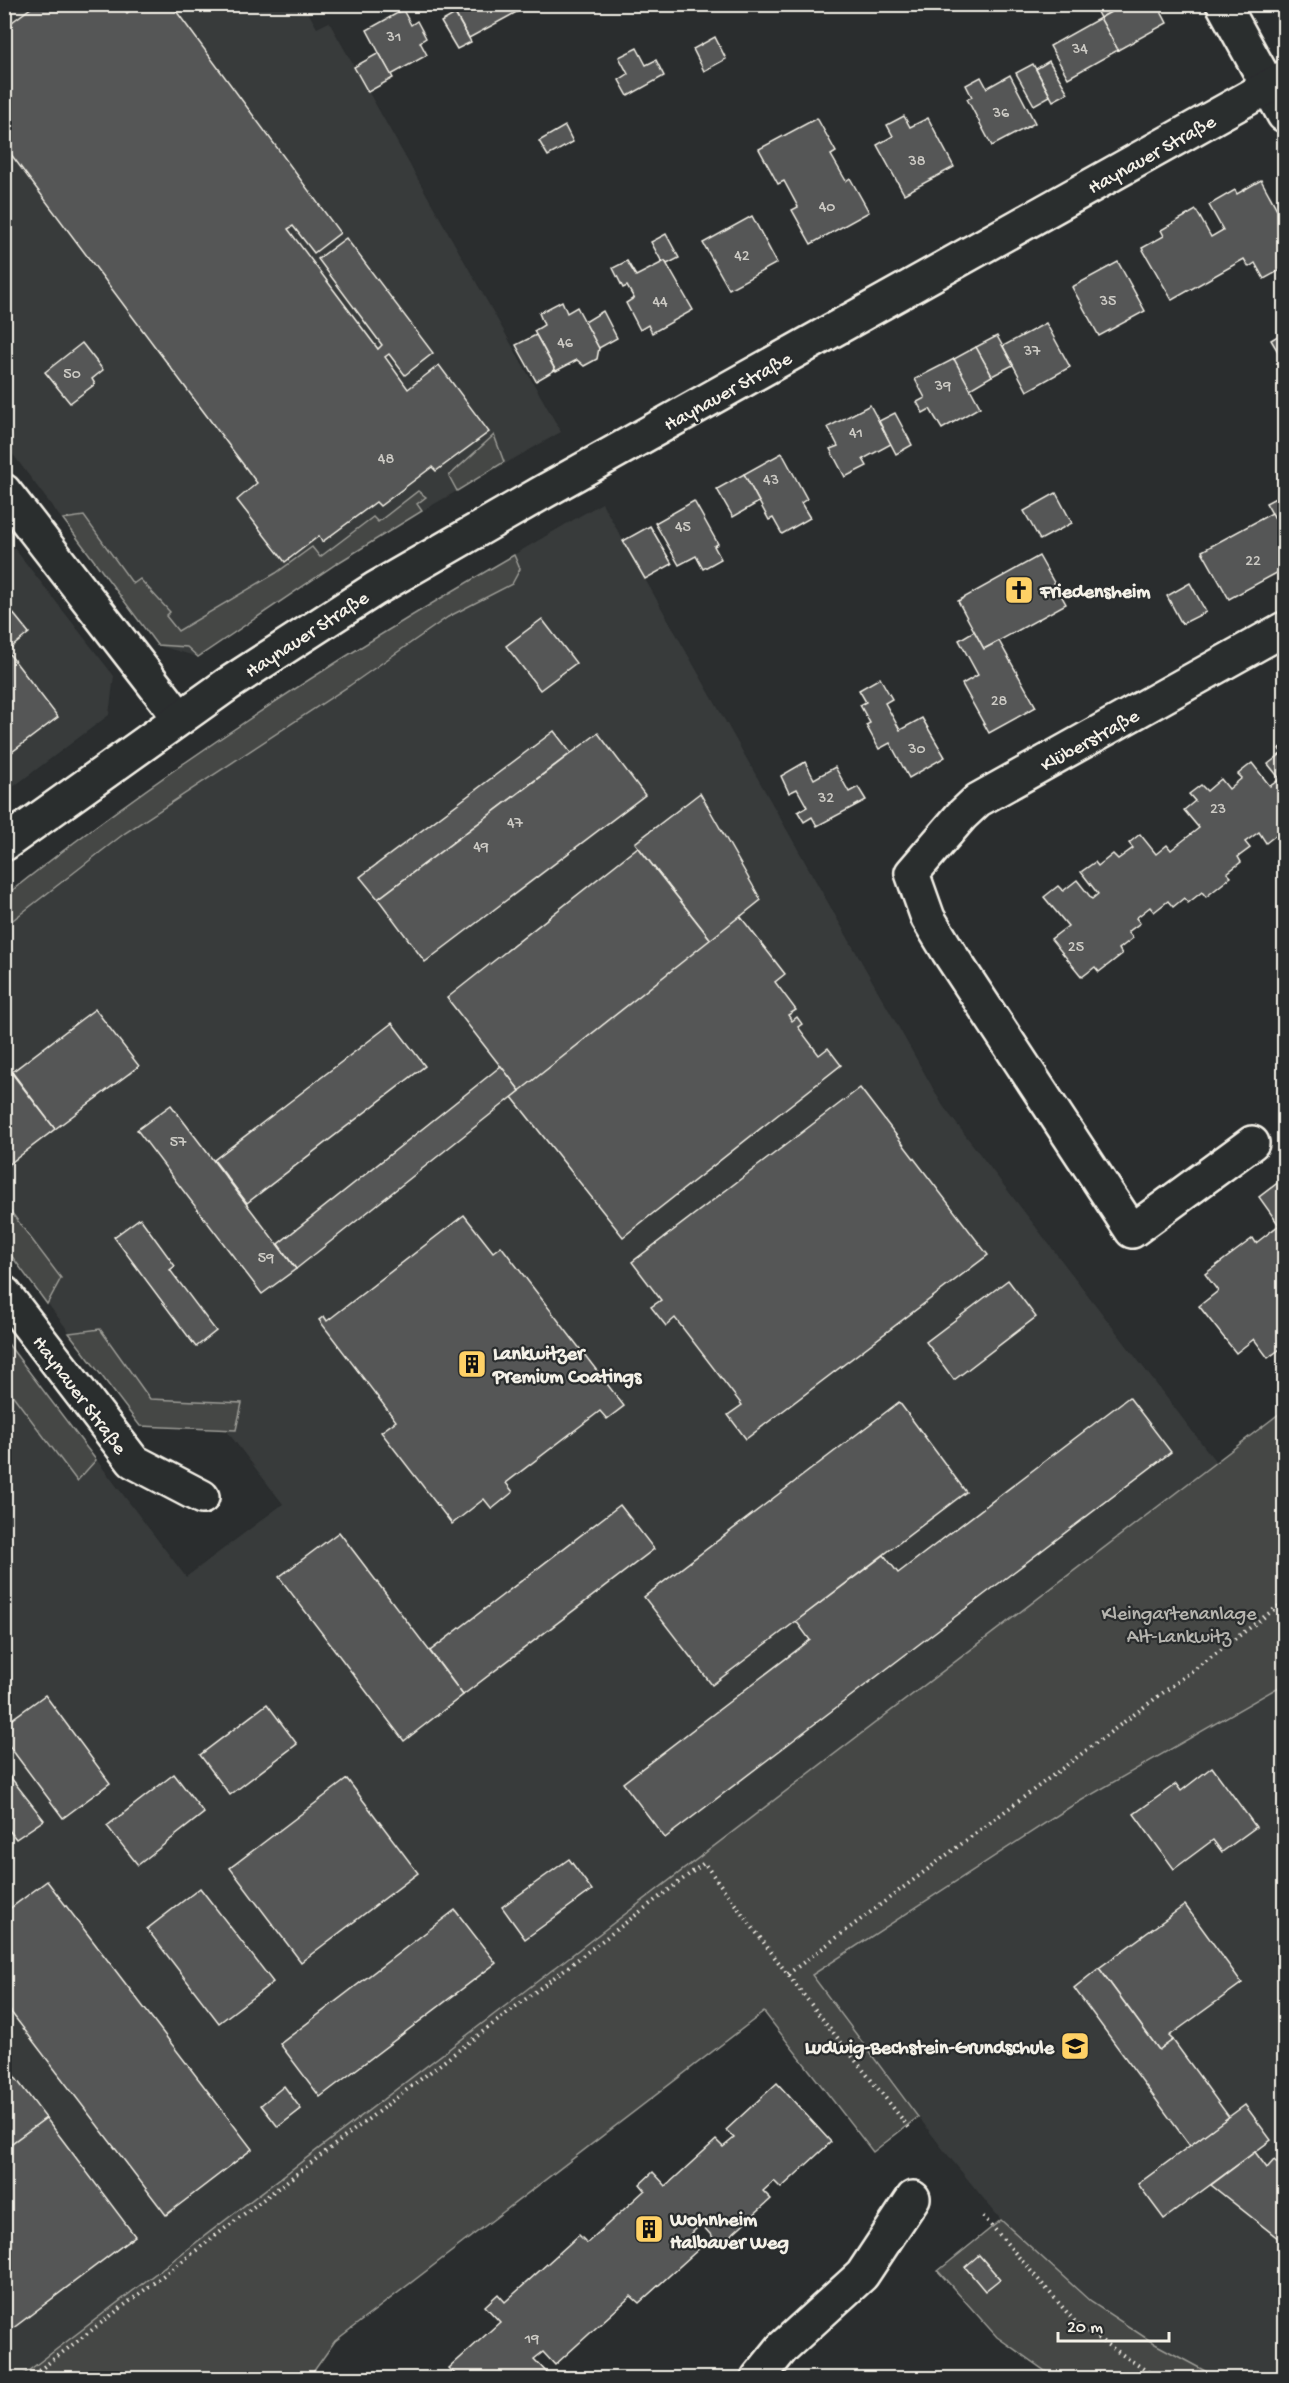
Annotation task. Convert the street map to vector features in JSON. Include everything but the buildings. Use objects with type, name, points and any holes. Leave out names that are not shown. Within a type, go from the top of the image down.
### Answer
[{"type":"street","points":[[1223,4],[1279,93]]},
{"type":"street","name":"Haynauer Straße","points":[[4,844],[180,718],[375,589],[545,491],[1279,93]]},
{"type":"street","points":[[4,491],[180,718]]},
{"type":"street","name":"Klüberstraße","points":[[1252,1143],[1132,1231],[948,951],[928,918],[912,873],[978,801],[1284,629]]},
{"type":"street","name":"Haynauer Straße","points":[[4,1293],[133,1461],[202,1497]]},
{"type":"street","points":[[758,2379],[783,2347],[862,2275],[913,2198]]},
{"type":"path","points":[[788,1974],[1284,1602]]},
{"type":"path","points":[[29,2379],[704,1863],[910,2129]]},
{"type":"path","points":[[983,2216],[1078,2325],[1157,2379]]},
{"type":"shaded area","points":[[5,4],[304,5],[317,28],[329,22],[561,432],[422,511],[336,564],[198,657],[157,645],[5,444]]},
{"type":"shaded area","points":[[602,503],[943,1106],[1216,1462],[19,2378],[5,2378],[5,1340],[186,1577],[283,1504],[226,1430],[140,1426],[5,1247],[5,896],[164,777],[335,663]]},
{"type":"shaded area","points":[[4,535],[114,676],[109,715],[5,793]]},
{"type":"shaded area","name":"Ludwig-Bechstein-Grundschule","points":[[1284,1684],[1284,2378],[1218,2378],[1155,2344],[1091,2302],[1001,2220],[942,2148],[811,1975],[1070,1807]]},
{"type":"green space","points":[[494,435],[504,462],[457,491],[449,476]]},
{"type":"green space","points":[[418,491],[426,497],[417,504],[422,511],[336,564],[198,657],[187,647],[157,645],[63,519],[84,516],[133,584],[140,579],[170,612],[166,616],[178,631],[276,573],[312,547],[320,557],[373,517],[378,522]]},
{"type":"green space","points":[[514,555],[520,569],[512,584],[448,617],[349,686],[125,833],[5,926],[5,896],[127,803],[318,674]]},
{"type":"green space","points":[[5,1204],[61,1278],[47,1304],[5,1247]]},
{"type":"green space","points":[[100,1329],[150,1399],[242,1403],[236,1430],[140,1426],[69,1333]]},
{"type":"green space","points":[[5,1340],[96,1460],[77,1481],[5,1385]]},
{"type":"green space","name":"Kleingartenanlage Alt-Lankwitz","points":[[1284,1410],[1284,1684],[1070,1807],[812,1975],[918,2117],[873,2152],[764,2012],[335,2341],[309,2378],[19,2378]]},
{"type":"green space","points":[[1001,2220],[1091,2302],[1155,2344],[1218,2378],[1055,2378],[997,2337],[938,2271]]},
{"type":"place","name":"Friedensheim","points":[[1019,590]]},
{"type":"place","name":"Lankwitzer Premium Coatings","points":[[472,1364]]},
{"type":"place","name":"Ludwig-Bechstein-Grundschule","points":[[1075,2046]]},
{"type":"place","name":"Wohnheim Halbauer Weg","points":[[649,2229]]}]
